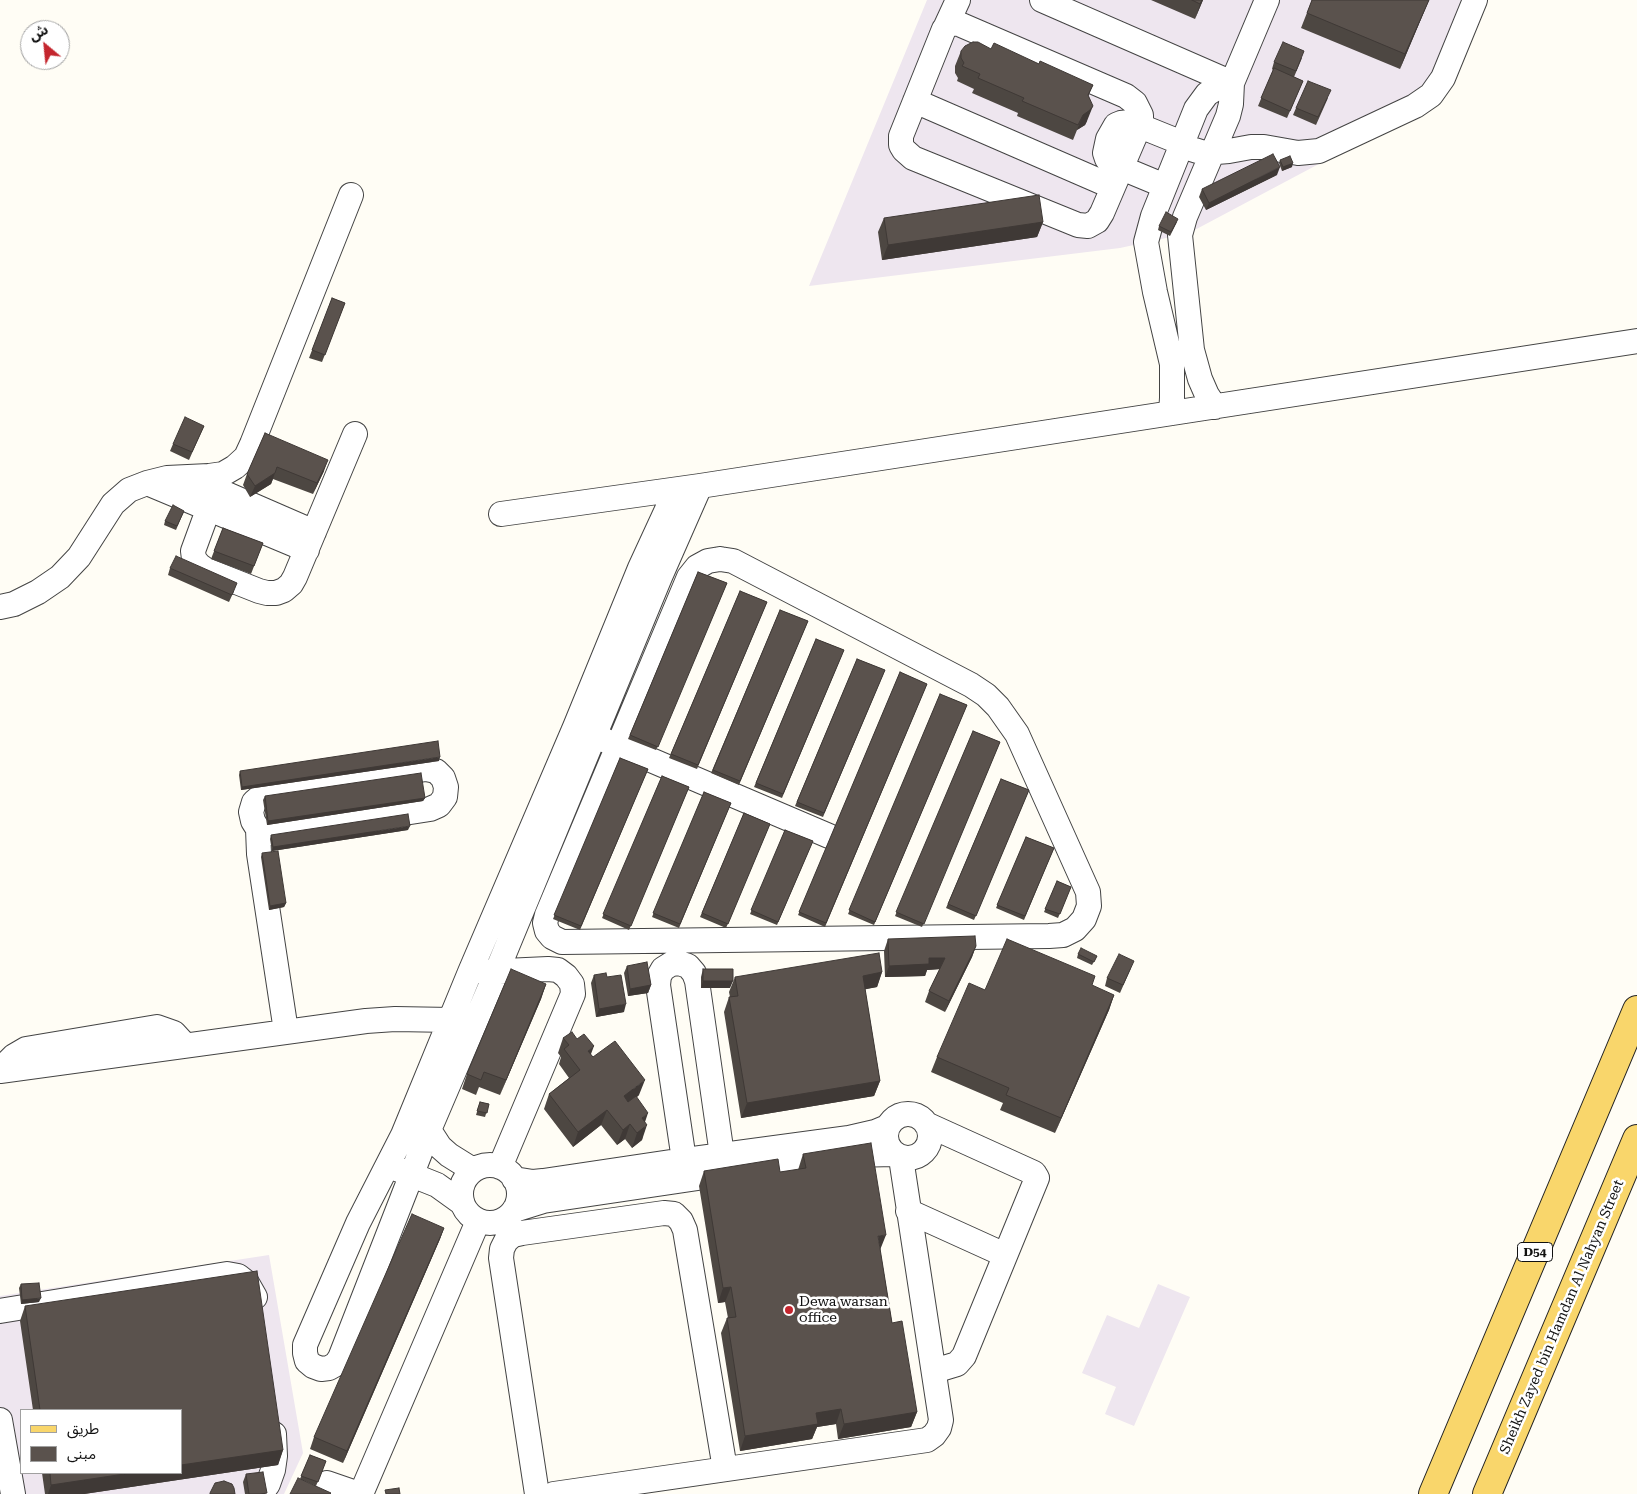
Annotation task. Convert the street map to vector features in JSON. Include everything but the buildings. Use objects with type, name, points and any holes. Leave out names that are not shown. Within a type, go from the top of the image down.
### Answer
[{"type":"main road","name":"D54","points":[[1433,1494],[1637,1010]]},
{"type":"main road","name":"Sheikh Zayed bin Hamdan Al Nahyan Street","points":[[1487,1494],[1637,1140]]},
{"type":"street","points":[[946,26],[951,23],[959,24],[1126,96],[1138,108],[1140,115],[1139,125],[1100,217],[1093,224],[1083,226],[913,158],[904,150],[901,140],[915,101],[946,26],[958,0]]},
{"type":"street","points":[[1042,0],[1232,83]]},
{"type":"street","points":[[1215,407],[1207,395],[1192,350],[1180,235],[1185,217],[1229,110],[1232,83],[1267,0]]},
{"type":"street","points":[[1139,125],[1196,151],[1213,152],[1264,146],[1298,154],[1319,151],[1415,106],[1430,95],[1443,78],[1475,0]]},
{"type":"street","points":[[1171,413],[1172,364],[1155,292],[1146,242],[1153,216],[1196,109],[1201,101],[1215,89],[1232,83]]},
{"type":"street","points":[[915,101],[1117,177],[1165,186]]},
{"type":"street","points":[[0,607],[14,604],[38,592],[60,577],[79,556],[113,504],[129,490],[167,478],[223,474],[235,467],[246,456],[351,194]]},
{"type":"street","points":[[1155,292],[1184,287]]},
{"type":"street","points":[[501,514],[676,490],[1637,341]]},
{"type":"street","points":[[208,510],[193,551],[194,559],[199,565],[206,570],[267,594],[284,590],[291,584],[355,434]]},
{"type":"street","points":[[186,476],[310,541]]},
{"type":"street","points":[[147,483],[208,510],[310,541]]},
{"type":"street","points":[[650,572],[700,486]]},
{"type":"street","points":[[585,732],[470,972],[403,1135],[358,1223],[305,1345],[307,1361],[313,1366],[321,1369],[329,1368],[336,1364],[340,1358],[429,1130],[497,971],[585,732],[650,572],[676,490]]},
{"type":"street","points":[[720,558],[733,561],[971,685],[992,701],[1017,734],[1088,892],[1089,906],[1084,919],[1075,929],[1063,935],[1049,936],[562,942],[552,937],[547,931],[545,923],[547,915],[618,746],[689,577],[697,567],[708,561],[720,558]]},
{"type":"street","points":[[585,732],[829,836]]},
{"type":"street","points":[[258,829],[267,833],[276,833],[430,809],[439,805],[445,797],[446,787],[443,778],[436,771],[426,769],[270,792],[254,802],[253,821],[258,829],[259,854],[286,1031]]},
{"type":"street","points":[[509,939],[552,937]]},
{"type":"street","points":[[684,1160],[658,985],[658,976],[670,964],[688,966],[694,973],[697,981],[722,1155]]},
{"type":"street","points":[[470,972],[558,970],[572,984],[573,994],[507,1173],[518,1194],[514,1210]]},
{"type":"street","points":[[3,1071],[286,1031],[394,1019],[451,1020]]},
{"type":"street","points":[[554,1494],[927,1440],[934,1435],[942,1420],[908,1211],[897,1156],[886,1142],[887,1127],[891,1121],[902,1114],[916,1115],[928,1132],[995,1168]]},
{"type":"street","points":[[679,1129],[695,1135],[704,1134],[718,1125]]},
{"type":"street","points":[[887,1127],[849,1138],[533,1182],[491,1166],[482,1166],[474,1170],[467,1177],[462,1185],[460,1194],[468,1214],[478,1221],[498,1222],[514,1210],[533,1203],[853,1155],[916,1158],[927,1148],[928,1132]]},
{"type":"street","points":[[429,1130],[440,1147],[449,1155],[474,1170]]},
{"type":"street","points":[[928,1132],[1036,1175],[1036,1182],[964,1356],[957,1364],[934,1371]]},
{"type":"street","points":[[388,1165],[437,1185],[462,1203]]},
{"type":"street","points":[[586,1195],[590,1223]]},
{"type":"street","points":[[908,1211],[1005,1255]]},
{"type":"street","points":[[537,1494],[503,1268],[502,1249],[506,1241],[513,1235],[522,1233],[664,1213],[674,1214],[681,1221],[685,1230],[725,1470]]},
{"type":"street","points":[[327,1484],[360,1494],[478,1221]]},
{"type":"street","points":[[0,1311],[227,1274],[243,1279],[254,1292],[259,1323]]},
{"type":"street","points":[[261,1494],[268,1484],[275,1456],[271,1412]]},
{"type":"street","points":[[0,1420],[13,1494]]},
{"type":"shaded area","points":[[927,0],[1483,0],[1441,99],[1189,233],[1120,248],[809,286]]},
{"type":"shaded area","points":[[269,1255],[303,1453],[284,1494],[0,1494],[0,1296]]},
{"type":"shaded area","points":[[1158,1284],[1190,1297],[1134,1426],[1105,1414],[1116,1387],[1082,1373],[1107,1315],[1139,1328]]},
{"type":"place","name":"Dewa warsan office","points":[[789,1310]]}]
